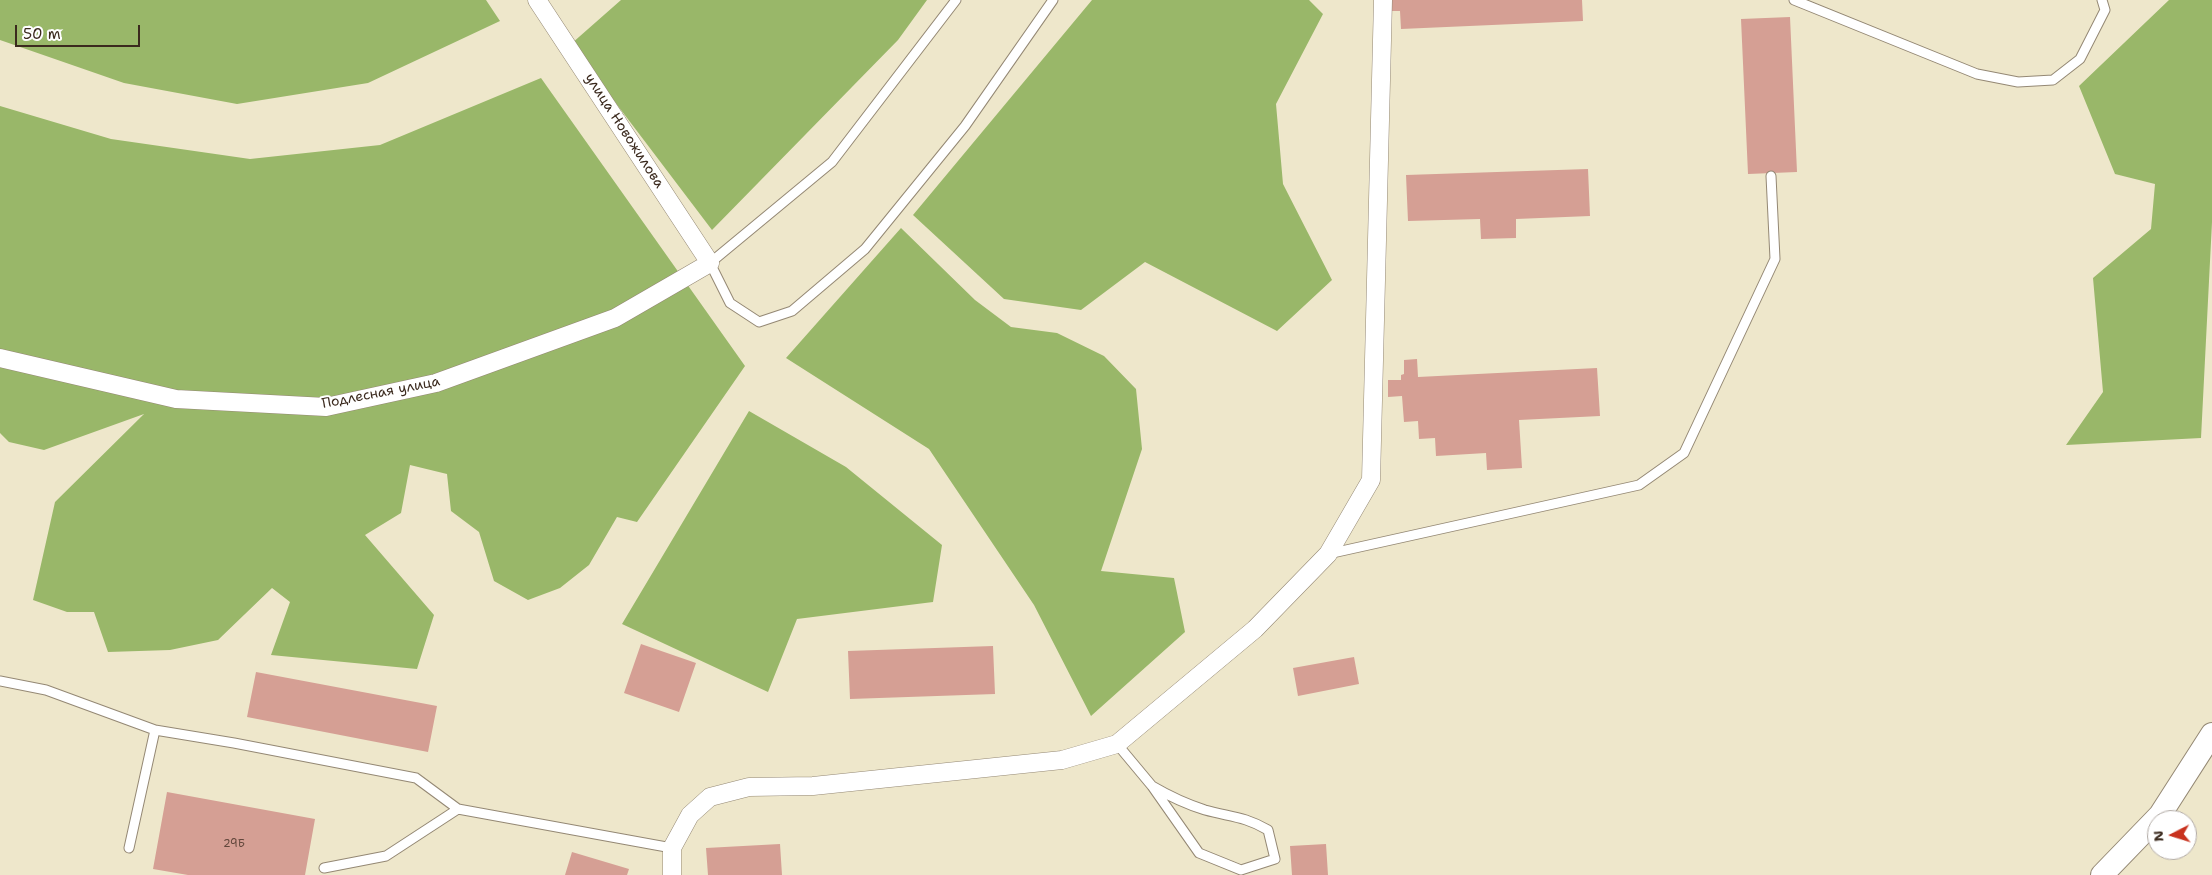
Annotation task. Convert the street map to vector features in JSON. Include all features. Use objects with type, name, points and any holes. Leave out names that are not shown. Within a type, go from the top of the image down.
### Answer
[{"type":"street","name":"улица Новожилова","points":[[537,0],[710,263]]},
{"type":"street","points":[[672,875],[672,848],[690,815],[710,797],[749,787],[813,786],[1062,760],[1117,744],[1255,630],[1328,554],[1371,480],[1382,0]]},
{"type":"street","name":"Подлесная улица","points":[[0,358],[176,399],[326,406],[436,383],[615,318],[710,263]]},
{"type":"street","points":[[2102,875],[2160,815],[2212,734]]},
{"type":"lane","points":[[956,0],[832,162],[710,263],[730,303],[758,322],[792,311],[865,249],[965,126],[1053,0]]},
{"type":"lane","points":[[1794,0],[1977,74],[2018,82],[2053,80],[2080,59],[2105,10],[2102,0]]},
{"type":"lane","points":[[1328,554],[1639,485],[1684,453],[1775,258],[1771,176]]},
{"type":"lane","points":[[0,681],[46,690],[155,730],[234,743],[416,778],[458,809],[672,848]]},
{"type":"lane","points":[[129,848],[155,730]]},
{"type":"lane","points":[[1117,744],[1152,786],[1199,853],[1241,870],[1275,859],[1268,830],[1249,819],[1206,810],[1182,801],[1152,786]]},
{"type":"lane","points":[[324,868],[386,856],[458,809]]},
{"type":"green space","points":[[0,0],[486,0],[500,21],[368,83],[237,104],[124,83],[0,40]]},
{"type":"green space","points":[[621,0],[927,0],[898,40],[712,230],[571,44]]},
{"type":"green space","points":[[1092,0],[1309,0],[1323,14],[1276,104],[1283,184],[1332,280],[1277,331],[1145,262],[1081,310],[1004,299],[913,215]]},
{"type":"green space","points":[[2169,0],[2212,0],[2212,222],[2201,438],[2066,445],[2103,392],[2093,278],[2151,229],[2155,184],[2115,174],[2079,86]]},
{"type":"green space","points":[[541,78],[745,366],[637,522],[617,517],[589,565],[560,588],[528,600],[494,581],[479,532],[451,511],[447,474],[410,465],[401,513],[365,535],[434,615],[417,669],[271,655],[290,602],[272,588],[218,640],[170,650],[108,652],[94,612],[67,612],[33,600],[55,502],[144,414],[44,450],[9,442],[0,433],[0,106],[111,139],[250,159],[380,145]]},
{"type":"green space","points":[[901,228],[975,300],[1011,327],[1057,333],[1104,356],[1136,389],[1142,449],[1101,571],[1174,578],[1185,632],[1091,716],[1034,605],[929,449],[786,358]]},
{"type":"green space","points":[[749,411],[846,467],[942,545],[933,602],[797,619],[768,692],[622,624]]},
{"type":"building","points":[[1389,0],[1582,0],[1583,21],[1401,29],[1400,11],[1389,11]]},
{"type":"building","points":[[1790,17],[1797,172],[1748,174],[1741,19]]},
{"type":"building","points":[[1588,169],[1590,216],[1516,219],[1516,238],[1481,239],[1480,219],[1408,221],[1406,175]]},
{"type":"building","points":[[1417,359],[1418,377],[1597,368],[1600,416],[1519,420],[1522,468],[1487,470],[1486,453],[1436,456],[1435,438],[1419,439],[1418,421],[1404,422],[1402,396],[1388,397],[1388,380],[1401,380],[1401,375],[1404,374],[1404,360]]},
{"type":"building","points":[[641,644],[696,663],[679,712],[624,693]]},
{"type":"building","points":[[993,646],[995,694],[850,699],[848,651]]},
{"type":"building","points":[[1354,657],[1359,684],[1298,696],[1293,668]]},
{"type":"building","points":[[256,672],[437,706],[428,752],[247,717]]},
{"type":"building","points":[[167,792],[315,819],[305,875],[188,875],[153,869]]},
{"type":"building","points":[[780,844],[782,875],[708,875],[706,848]]},
{"type":"building","points":[[1326,844],[1328,875],[1292,875],[1290,846]]},
{"type":"building","points":[[572,852],[629,869],[627,875],[565,875]]}]
